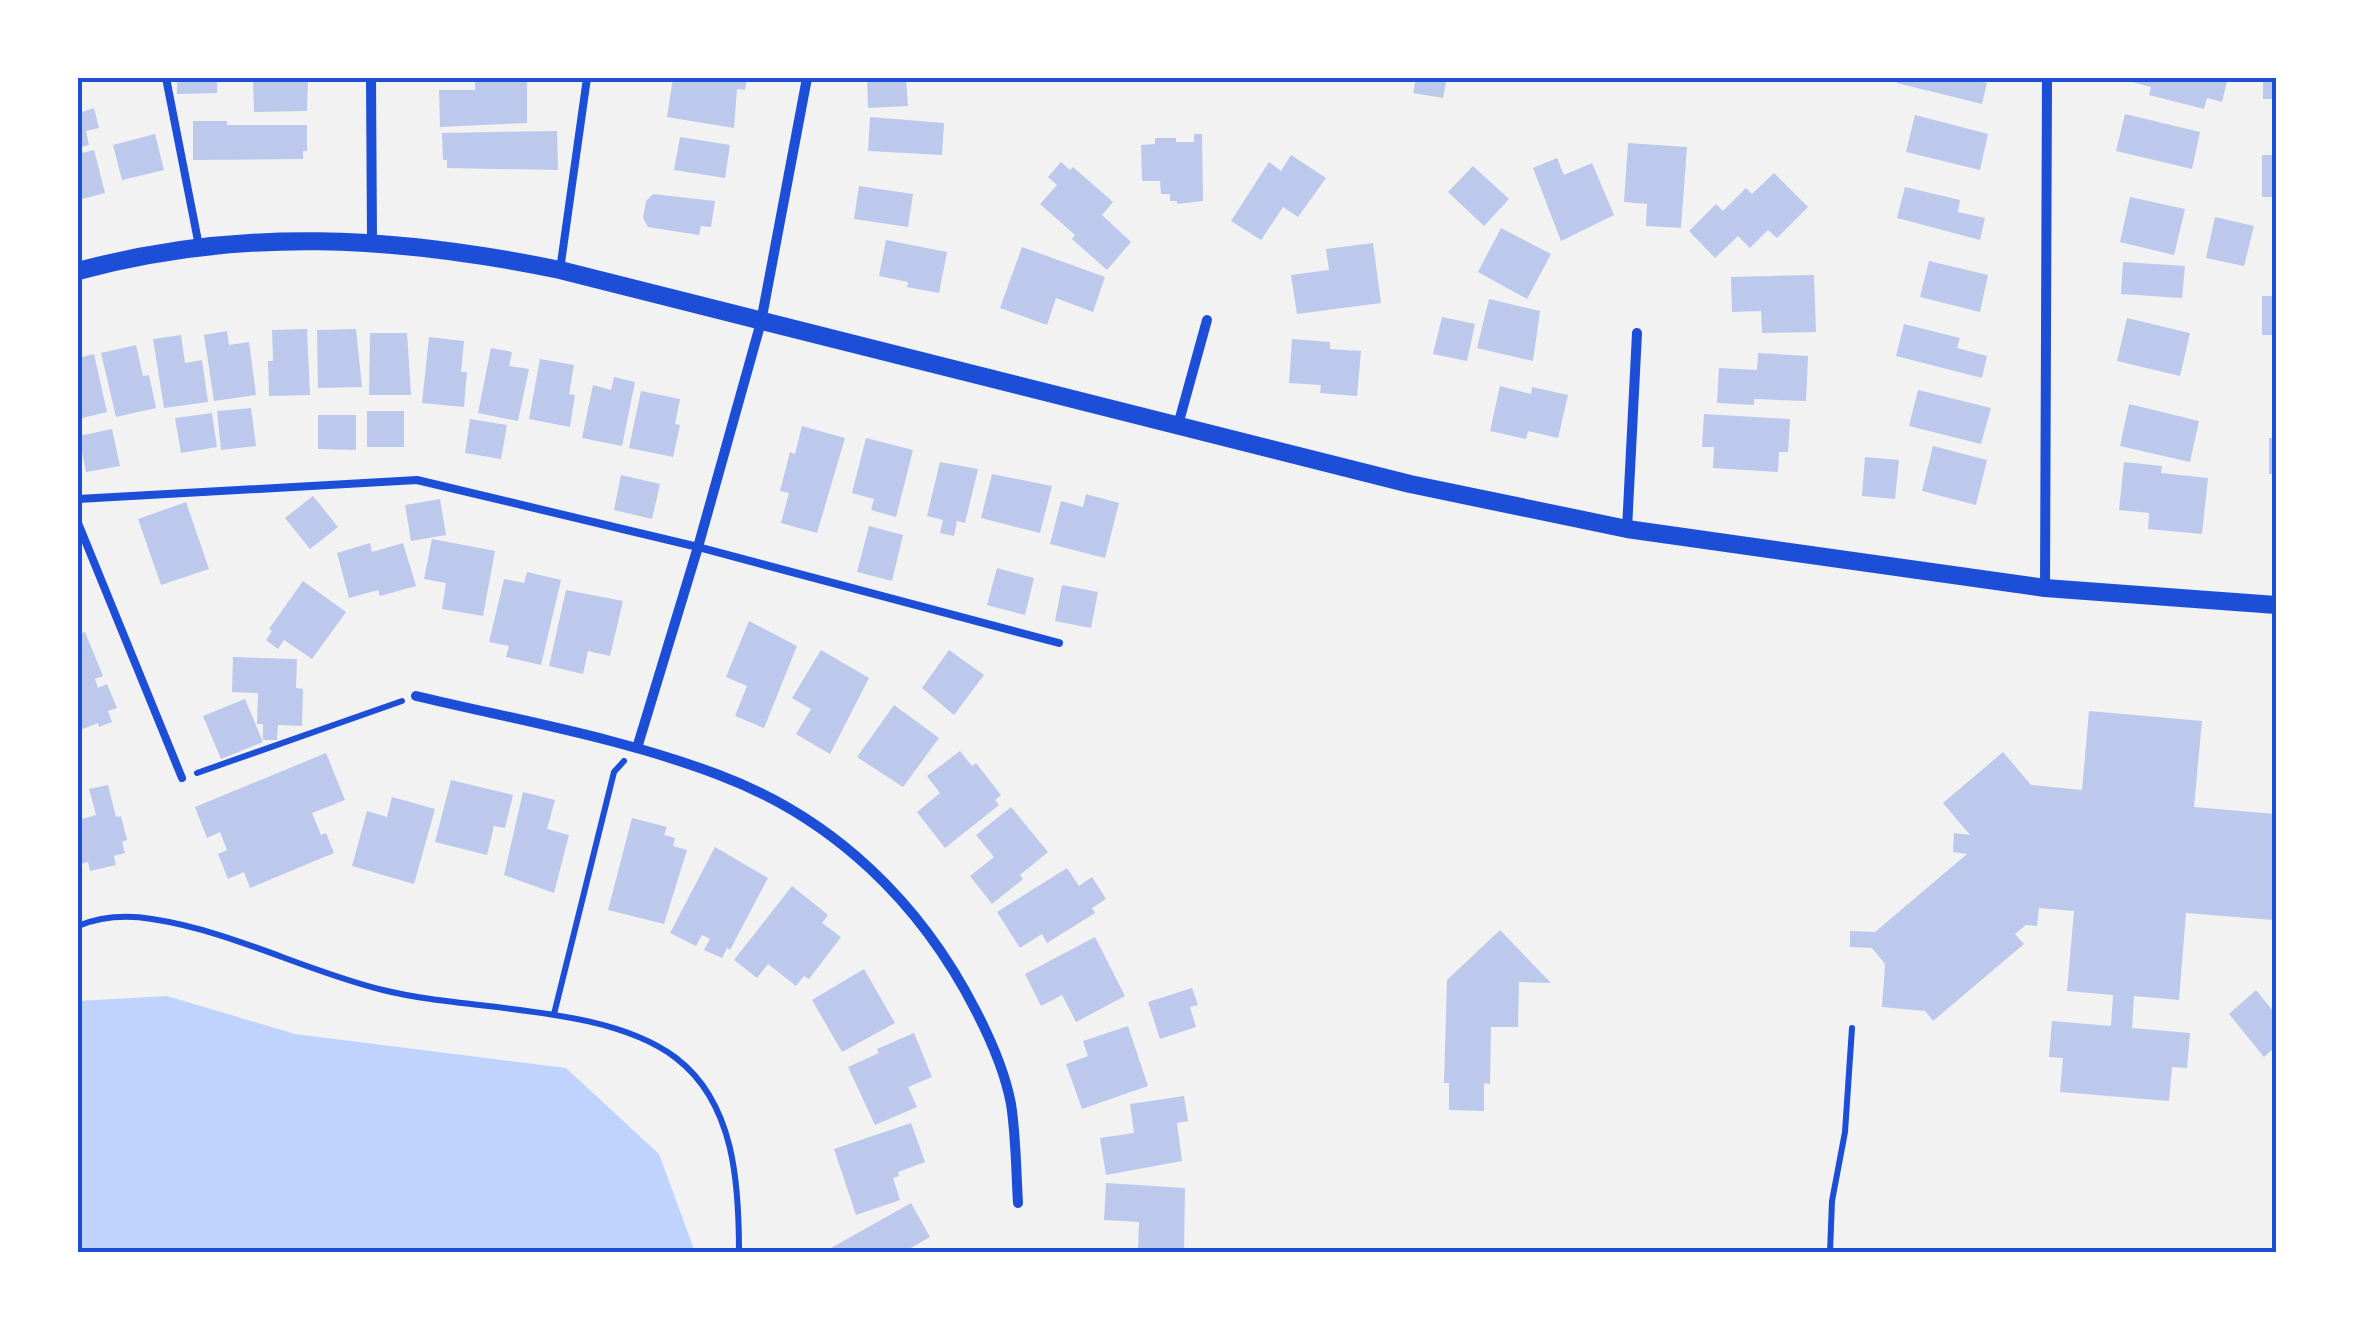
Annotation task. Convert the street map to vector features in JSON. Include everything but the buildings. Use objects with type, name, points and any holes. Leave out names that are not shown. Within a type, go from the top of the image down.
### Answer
[{"type":"street","points":[[372,78],[372,241]]},
{"type":"street","points":[[637,748],[761,322],[806,78]]},
{"type":"street","points":[[2044,588],[2047,78]]},
{"type":"street","points":[[78,271],[199,246],[270,240],[372,241],[478,254],[560,270],[1410,484],[1627,529],[2044,588],[2276,605]]},
{"type":"street","points":[[1178,425],[1208,320]]},
{"type":"street","points":[[1627,529],[1637,334]]},
{"type":"street","points":[[416,696],[637,748],[721,775],[781,804],[840,840],[892,888],[955,970],[1002,1071],[1010,1103],[1018,1203]]},
{"type":"lane","points":[[166,78],[199,246]]},
{"type":"lane","points":[[560,270],[587,78]]},
{"type":"lane","points":[[78,499],[417,480],[698,547],[1058,643]]},
{"type":"lane","points":[[78,523],[182,778]]},
{"type":"path","points":[[182,778],[416,696]]},
{"type":"path","points":[[554,1014],[614,772],[637,748]]},
{"type":"path","points":[[78,926],[97,918],[148,918],[202,930],[332,976],[396,993],[554,1014],[643,1038],[678,1059],[710,1094],[733,1162],[740,1252]]},
{"type":"path","points":[[1830,1252],[1852,1028]]},
{"type":"water","points":[[167,996],[295,1034],[566,1068],[659,1154],[695,1252],[78,1252],[78,1001]]}]
